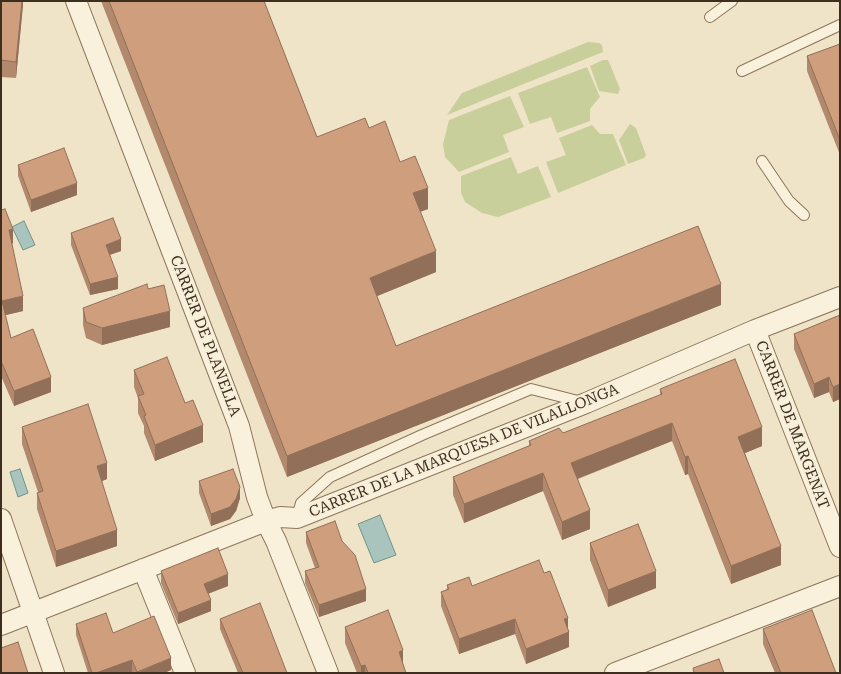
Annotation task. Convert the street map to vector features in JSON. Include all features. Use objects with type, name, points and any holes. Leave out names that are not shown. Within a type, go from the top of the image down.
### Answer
[{"type":"street","name":"CARRER DE PLANELLA","points":[[76,1],[239,426],[257,497],[328,673]]},
{"type":"street","name":"CARRER DE LA MARQUESA DE VILALLONGA","points":[[1,624],[266,521],[280,517],[297,518],[586,403],[755,330],[840,297]]},
{"type":"street","name":"CARRER DE MARGENAT","points":[[755,330],[840,547]]},
{"type":"street","points":[[1,518],[54,673]]},
{"type":"street","points":[[143,569],[185,673]]},
{"type":"street","points":[[615,673],[840,586]]},
{"type":"lane","points":[[710,17],[732,1]]},
{"type":"lane","points":[[742,71],[840,25]]},
{"type":"lane","points":[[762,161],[788,201],[804,216]]},
{"type":"lane","points":[[297,518],[301,503],[330,477],[422,435],[531,389],[586,403]]},
{"type":"green space","points":[[588,42],[602,45],[603,52],[447,115],[462,93]]},
{"type":"green space","points":[[603,60],[608,60],[610,64],[620,89],[618,94],[599,91],[590,66]]},
{"type":"green space","points":[[587,67],[600,97],[590,109],[590,121],[557,133],[551,117],[530,124],[518,93]]},
{"type":"green space","points":[[510,96],[524,127],[503,135],[509,152],[459,172],[445,157],[443,144],[449,120]]},
{"type":"green space","points":[[630,124],[636,128],[646,155],[644,158],[628,164],[619,140]]},
{"type":"green space","points":[[592,125],[600,134],[613,134],[626,165],[558,193],[546,162],[566,155],[559,138]]},
{"type":"green space","points":[[511,157],[518,174],[538,166],[551,197],[498,217],[482,213],[465,202],[461,193],[461,176]]},
{"type":"water","points":[[24,221],[35,245],[23,250],[12,227]]},
{"type":"water","points":[[20,469],[28,493],[18,497],[10,472]]},
{"type":"water","points":[[380,515],[396,555],[374,563],[358,524]]},
{"type":"building","points":[[1,1],[22,1],[16,62],[1,60]]},
{"type":"building","points":[[109,1],[264,1],[317,137],[365,118],[369,128],[385,121],[400,162],[415,156],[428,188],[413,193],[436,251],[370,278],[396,346],[698,226],[721,284],[287,456]]},
{"type":"building","points":[[840,44],[840,140],[807,56]]},
{"type":"building","points":[[64,148],[77,183],[31,200],[18,165]]},
{"type":"building","points":[[5,209],[13,229],[9,230],[23,296],[2,301],[11,338],[33,329],[51,377],[14,391],[1,361],[1,210]]},
{"type":"building","points":[[113,218],[121,239],[106,245],[118,277],[90,284],[71,233]]},
{"type":"building","points":[[147,284],[148,289],[164,285],[170,311],[102,328],[86,322],[83,308]]},
{"type":"building","points":[[840,315],[840,384],[833,387],[829,377],[814,384],[794,334]]},
{"type":"building","points":[[167,357],[185,403],[193,400],[203,425],[155,445],[138,396],[144,394],[134,370]]},
{"type":"building","points":[[735,359],[762,427],[738,437],[781,546],[731,566],[688,456],[685,457],[672,423],[571,463],[590,510],[562,522],[543,473],[464,504],[453,477],[531,445],[529,441],[559,428],[563,433],[662,394],[660,389]]},
{"type":"building","points":[[88,404],[107,463],[97,466],[117,530],[56,551],[37,493],[43,491],[22,427]]},
{"type":"building","points":[[233,469],[240,487],[236,499],[230,507],[211,514],[199,481]]},
{"type":"building","points":[[335,521],[342,541],[355,555],[366,589],[319,605],[305,571],[319,567],[306,532]]},
{"type":"building","points":[[638,524],[656,571],[608,590],[590,543]]},
{"type":"building","points":[[218,548],[228,574],[204,584],[211,600],[178,613],[161,571]]},
{"type":"building","points":[[539,560],[544,573],[550,571],[568,618],[564,619],[569,632],[526,649],[515,619],[459,639],[441,592],[449,589],[447,585],[469,577],[472,586]]},
{"type":"building","points":[[260,603],[287,673],[243,673],[220,619]]},
{"type":"building","points":[[388,610],[403,650],[399,652],[406,673],[368,673],[365,665],[361,666],[345,627]]},
{"type":"building","points":[[812,610],[836,673],[781,673],[763,629]]},
{"type":"building","points":[[106,613],[113,633],[154,616],[171,658],[137,672],[132,660],[92,673],[76,624]]},
{"type":"building","points":[[18,642],[28,673],[1,673],[1,648]]},
{"type":"building","points":[[719,659],[724,673],[694,673],[693,668]]}]
